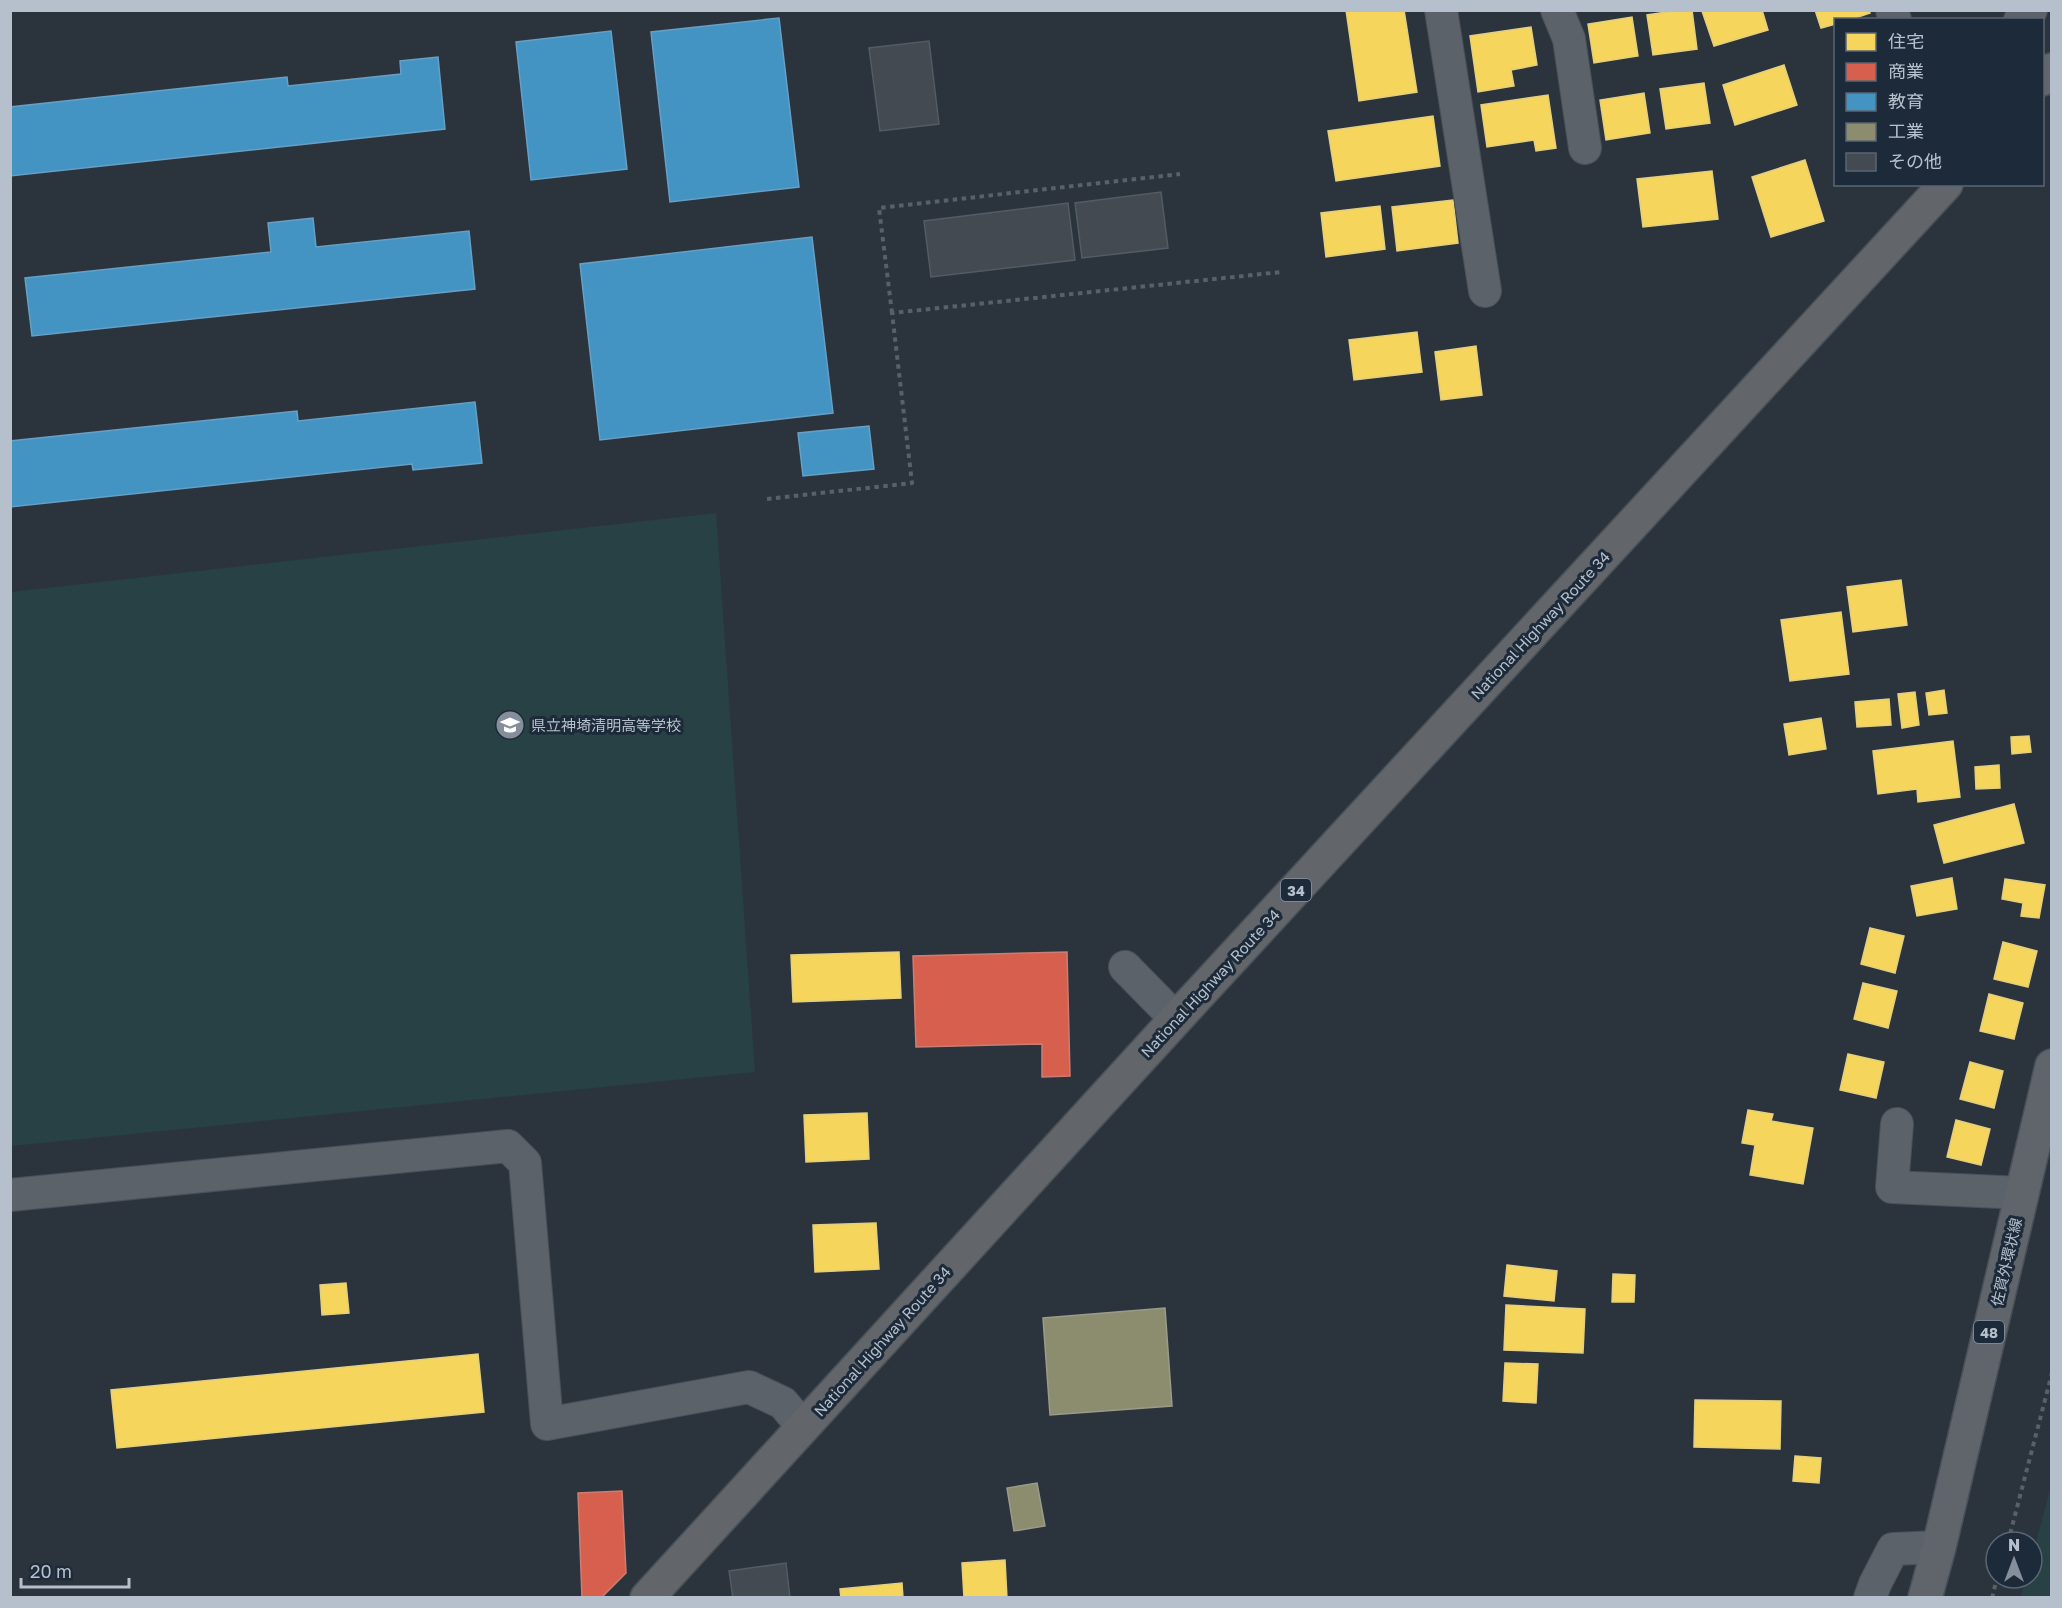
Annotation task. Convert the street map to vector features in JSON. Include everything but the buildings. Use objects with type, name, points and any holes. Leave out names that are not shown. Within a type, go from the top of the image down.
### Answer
[{"type":"highway","name":"National Highway Route 34","points":[[648,1598],[1176,1019],[1944,186]]},
{"type":"main road","name":"佐賀外環状線","points":[[1925,1598],[2052,1066]]},
{"type":"street","points":[[1441,10],[1485,291]]},
{"type":"street","points":[[1557,10],[1569,39],[1585,148]]},
{"type":"street","points":[[1125,967],[1176,1019]]},
{"type":"street","points":[[1897,1124],[1892,1187],[2022,1192]]},
{"type":"street","points":[[10,1195],[508,1146],[525,1163],[548,1424],[749,1387],[783,1403],[803,1427]]},
{"type":"street","points":[[1870,1598],[1893,1549],[1939,1547]]},
{"type":"path","points":[[767,499],[912,483],[879,208],[1180,174]]},
{"type":"path","points":[[892,313],[1281,272]]},
{"type":"path","points":[[2011,1530],[2052,1373]]},
{"type":"green space","points":[[716,513],[755,1072],[11,1146],[11,592]]},
{"type":"green space","points":[[2051,1486],[2051,1597],[2021,1597],[2023,1590],[2044,1590],[2044,1530],[2039,1530]]},
{"type":"place","name":"県立神埼清明高等学校","points":[[510,725]]}]
